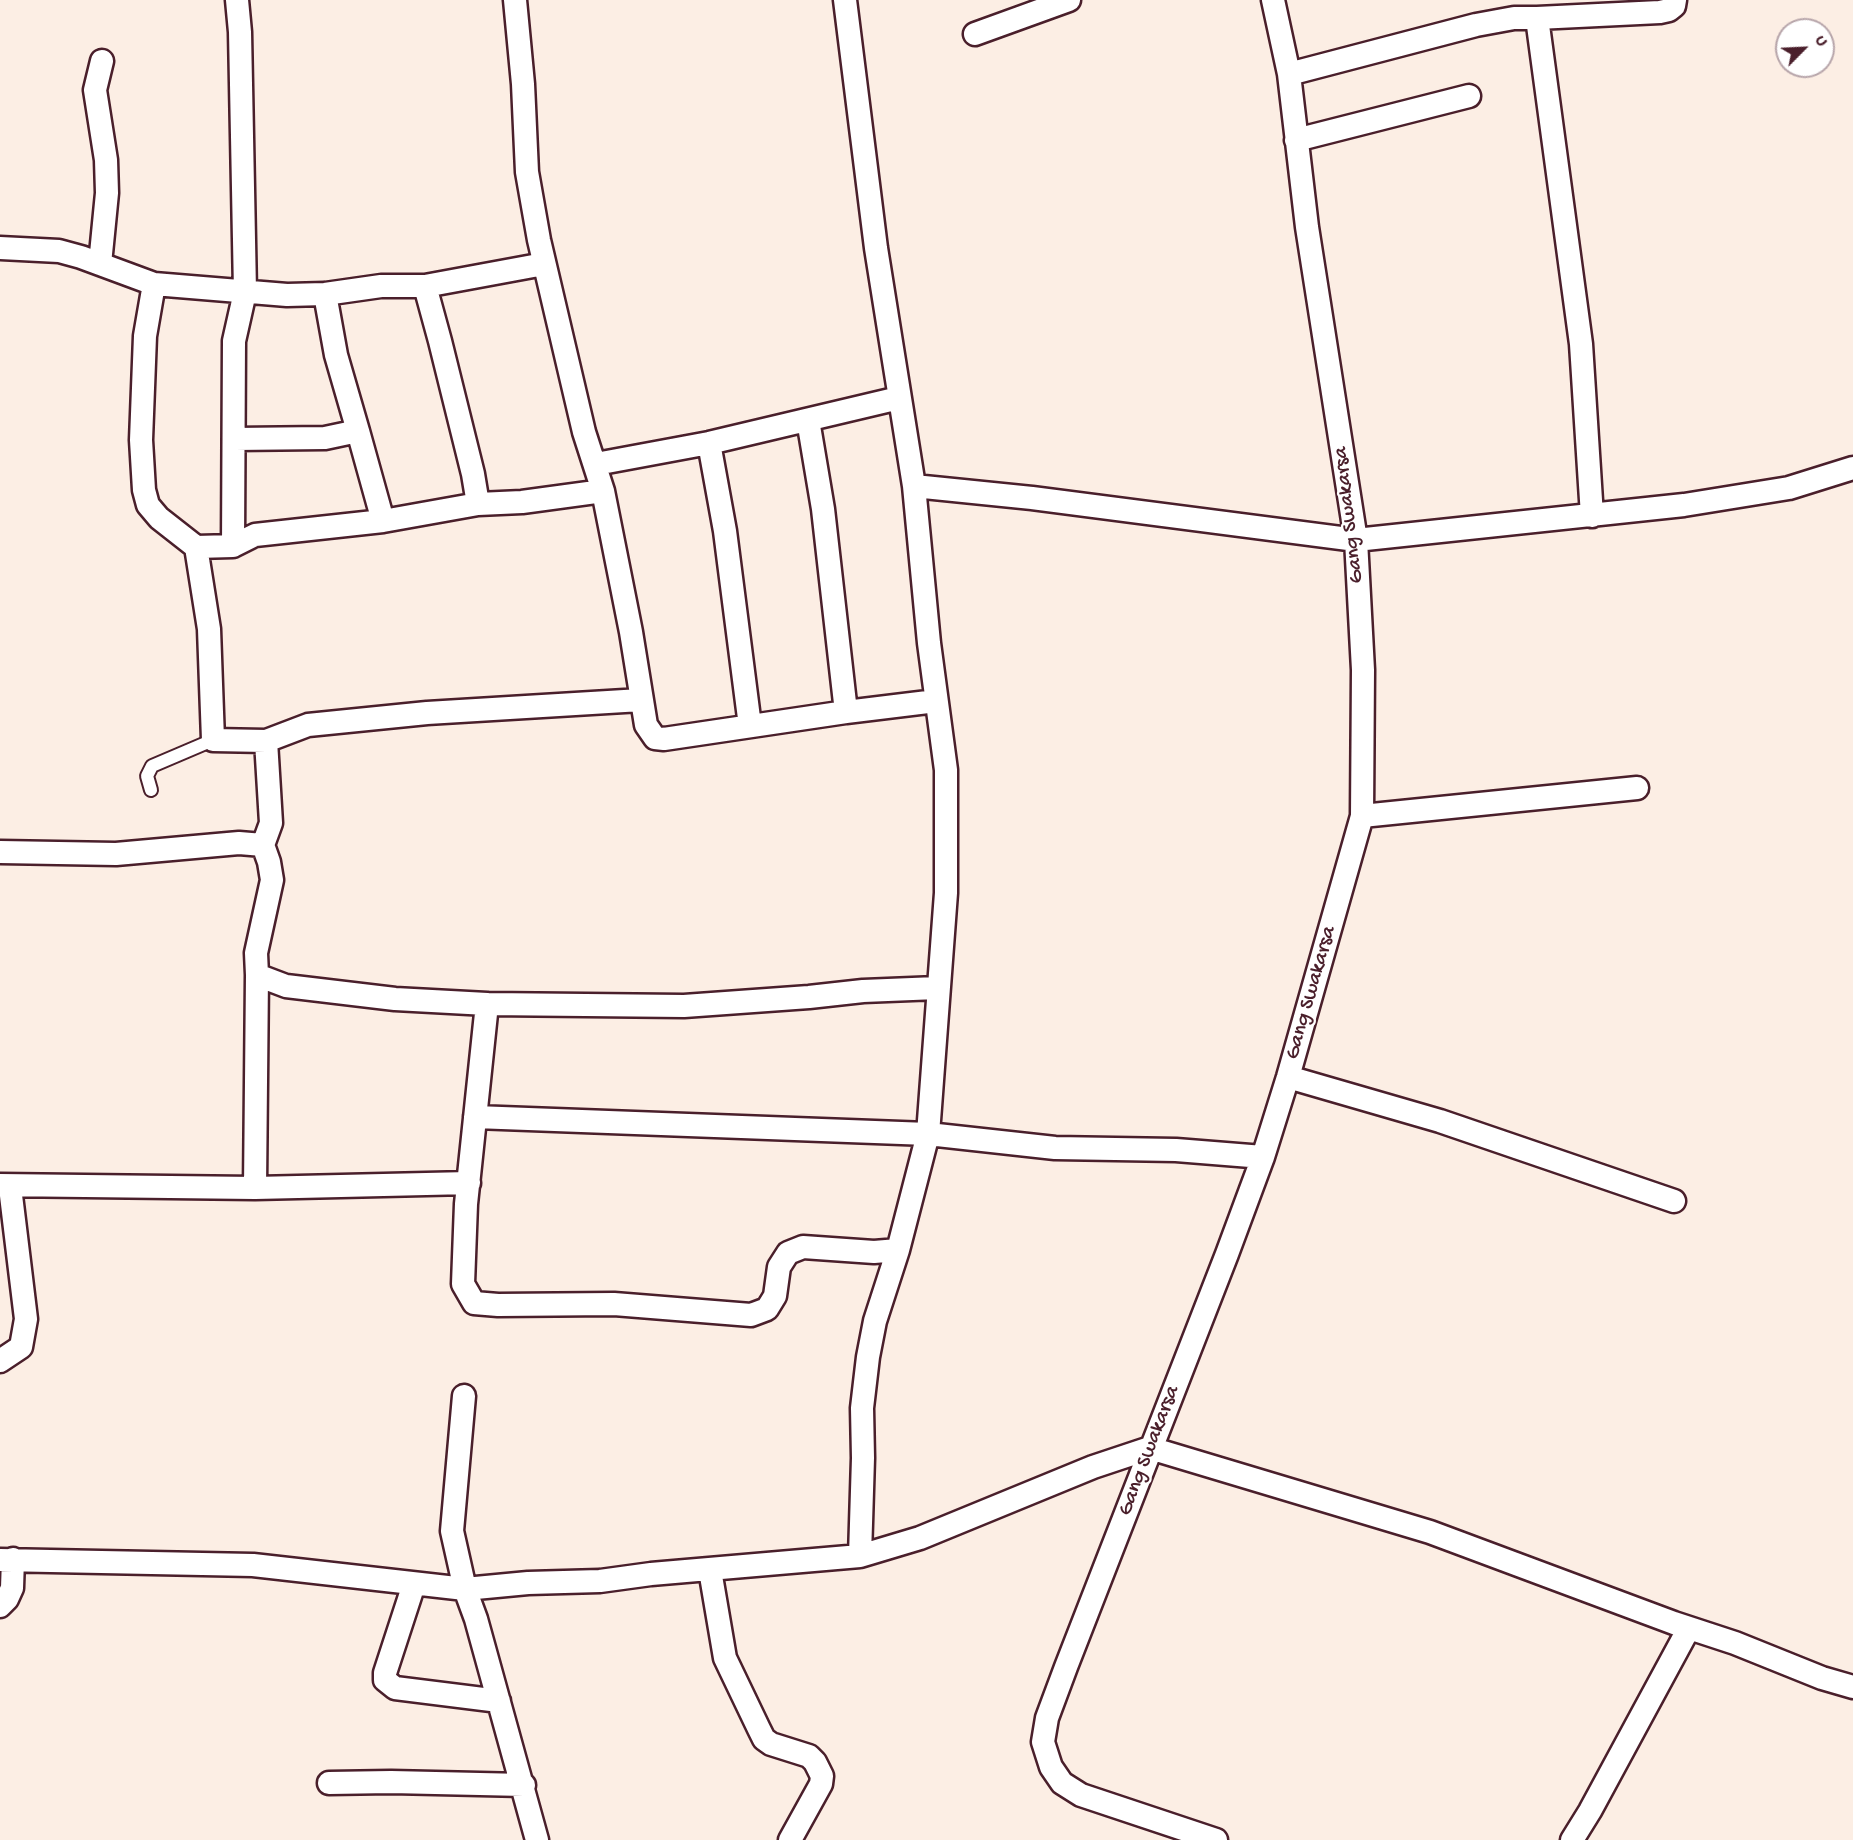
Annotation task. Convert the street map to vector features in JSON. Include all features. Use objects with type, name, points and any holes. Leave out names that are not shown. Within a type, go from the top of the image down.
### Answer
[{"type":"street","points":[[233,546],[234,341],[245,292],[240,32],[237,0]]},
{"type":"street","points":[[515,0],[524,84],[527,172],[544,264],[584,432],[603,490],[632,632],[646,725],[655,738],[664,739],[936,700]]},
{"type":"street","points":[[845,0],[876,248],[914,486],[936,700],[946,770],[946,893],[928,1134],[898,1250],[875,1321],[868,1357],[862,1408],[860,1556]]},
{"type":"street","points":[[975,34],[1069,0]]},
{"type":"street","name":"Gang Swakarsa","points":[[1216,1840],[1081,1795],[1062,1783],[1051,1767],[1043,1742],[1047,1718],[1263,1157],[1362,816],[1363,670],[1356,540],[1307,227],[1289,74],[1273,0]]},
{"type":"street","points":[[1289,74],[1476,25],[1514,18],[1660,12],[1674,6],[1675,0]]},
{"type":"street","points":[[1537,18],[1581,344],[1592,516]]},
{"type":"street","points":[[99,264],[107,193],[106,160],[95,90],[102,61]]},
{"type":"street","points":[[1296,140],[1469,96]]},
{"type":"street","points":[[0,248],[59,251],[154,284],[287,295],[325,294],[381,286],[424,286],[544,264]]},
{"type":"street","points":[[154,284],[145,336],[141,440],[144,490],[148,505],[159,518],[196,547],[233,546],[255,535],[382,520],[478,504],[522,502],[603,490]]},
{"type":"street","points":[[424,286],[473,474],[478,504]]},
{"type":"street","points":[[325,294],[336,355],[382,520]]},
{"type":"street","points":[[596,464],[709,443],[899,398]]},
{"type":"street","points":[[808,420],[823,509],[846,712]]},
{"type":"street","points":[[235,439],[325,438],[358,431]]},
{"type":"street","points":[[709,443],[725,531],[750,726]]},
{"type":"street","points":[[914,486],[1032,498],[1356,540],[1684,505],[1789,488],[1853,468]]},
{"type":"street","points":[[196,547],[209,629],[213,740],[266,741],[309,725],[427,713],[641,700]]},
{"type":"street","points":[[255,1188],[256,952],[272,880],[263,845],[271,823],[266,741]]},
{"type":"street","points":[[1362,816],[1637,788]]},
{"type":"street","points":[[0,852],[116,854],[239,843],[263,845]]},
{"type":"street","points":[[257,975],[286,986],[395,999],[487,1004],[684,1006],[809,998],[863,991],[938,988]]},
{"type":"street","points":[[487,1004],[466,1204],[463,1284],[474,1303],[498,1305],[614,1304],[751,1315],[767,1309],[775,1296],[779,1267],[788,1253],[802,1247],[874,1252],[898,1250]]},
{"type":"street","points":[[1288,1077],[1440,1121],[1674,1202]]},
{"type":"street","points":[[475,1117],[928,1134],[1055,1148],[1176,1150],[1263,1157]]},
{"type":"street","points":[[0,1361],[21,1347],[26,1320],[5,1186],[255,1188],[469,1183]]},
{"type":"street","points":[[464,1395],[452,1531],[465,1589],[476,1619],[524,1785],[537,1840]]},
{"type":"street","points":[[0,1606],[7,1599],[12,1588],[6,1559],[254,1565],[465,1589],[528,1583],[600,1581],[651,1574],[860,1556],[920,1538],[1093,1467],[1150,1448],[1430,1532],[1735,1643],[1822,1678],[1853,1687]]},
{"type":"street","points":[[710,1570],[725,1658],[764,1740],[809,1756],[822,1776],[821,1784],[790,1840]]},
{"type":"street","points":[[414,1584],[385,1673],[385,1680],[395,1688],[499,1701]]},
{"type":"street","points":[[1572,1840],[1689,1628]]},
{"type":"street","points":[[329,1783],[524,1785]]},
{"type":"lane","points":[[152,790],[147,776],[152,766],[213,740]]}]
